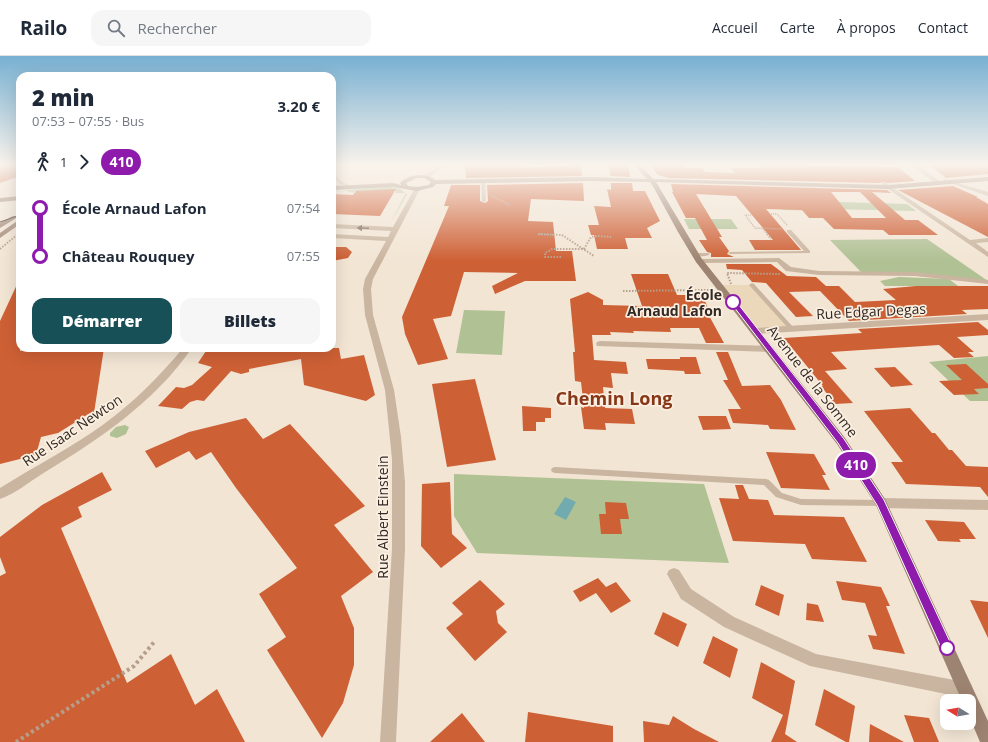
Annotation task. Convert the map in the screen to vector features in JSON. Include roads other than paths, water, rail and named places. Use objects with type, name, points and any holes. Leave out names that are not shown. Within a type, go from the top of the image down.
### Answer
[{"type":"street","name":"Rue Albert Einstein","points":[[388,742],[398,554],[400,477],[394,416],[388,382],[366,296],[367,284],[413,197]]},
{"type":"street","name":"Avenue de la Somme","points":[[661,197],[680,232],[702,256],[722,288],[841,441],[881,503],[988,740]]},
{"type":"street","points":[[902,197],[988,255]]},
{"type":"street","points":[[0,219],[16,214]]},
{"type":"street","points":[[0,226],[16,216]]},
{"type":"street","points":[[0,236],[16,224]]},
{"type":"street","points":[[0,236],[16,227]]},
{"type":"street","points":[[336,227],[393,234]]},
{"type":"street","points":[[336,236],[393,234]]},
{"type":"street","points":[[969,242],[988,240]]},
{"type":"street","points":[[702,256],[779,260],[789,269],[819,273],[916,274],[988,282]]},
{"type":"street","name":"Rue Edgar Degas","points":[[755,330],[988,317]]},
{"type":"street","points":[[600,344],[769,349]]},
{"type":"street","name":"Rue Isaac Newton","points":[[0,494],[79,446],[121,417],[169,372],[185,352]]},
{"type":"street","points":[[881,503],[988,505]]},
{"type":"street","points":[[674,574],[686,594],[730,622],[815,661],[965,690]]},
{"type":"lane","points":[[484,197],[484,201]]},
{"type":"lane","points":[[730,253],[808,252],[787,230]]},
{"type":"lane","points":[[752,285],[791,328]]},
{"type":"lane","points":[[555,470],[766,482],[779,495],[801,502],[881,503]]},
{"type":"water","points":[[565,497],[576,502],[566,520],[554,514]]},
{"type":"tram line","points":[[0,222],[16,216]]},
{"type":"place","name":"École Arnaud Lafon","points":[[733,302]]},
{"type":"district","name":"Chemin Long","points":[[614,398]]}]
